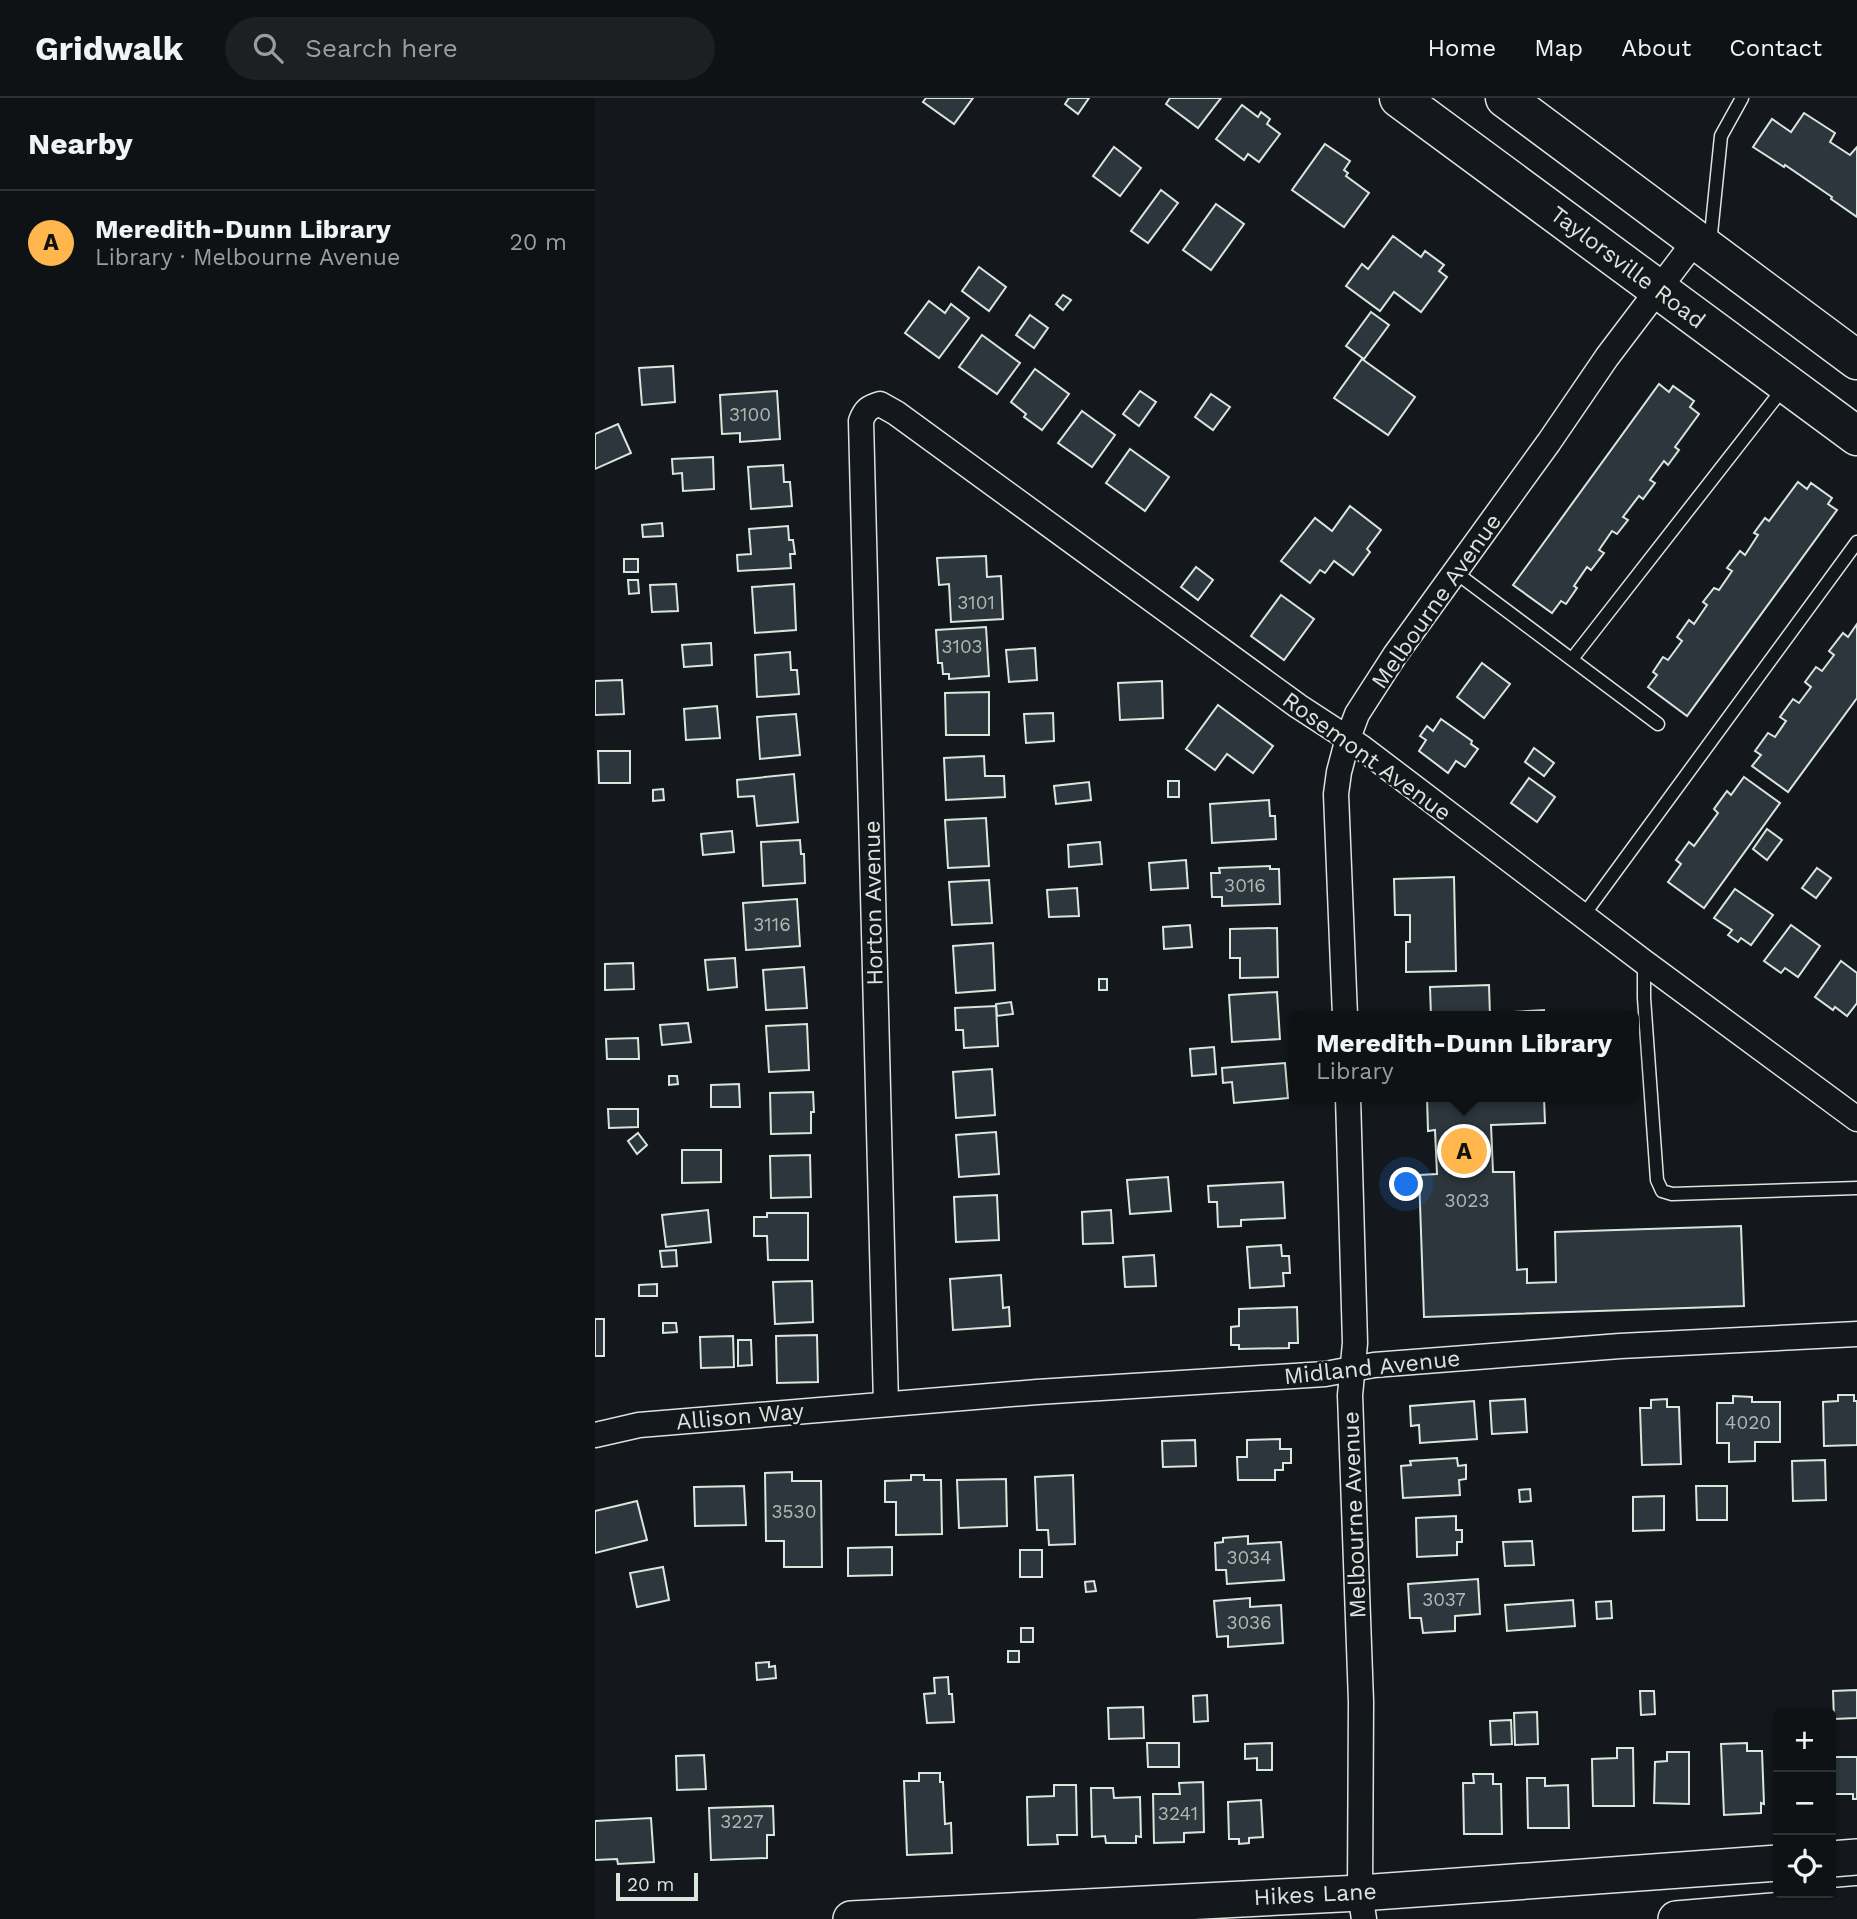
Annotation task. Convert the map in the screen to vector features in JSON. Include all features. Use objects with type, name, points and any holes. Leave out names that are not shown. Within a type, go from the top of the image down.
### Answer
[{"type":"main road","name":"Taylorsville Road","points":[[1399,98],[1857,436]]},
{"type":"main road","points":[[1504,98],[1857,360]]},
{"type":"main road","points":[[1836,1859],[1857,1857]]},
{"type":"main road","name":"Hikes Lane","points":[[851,1919],[1362,1906],[1773,1864]]},
{"type":"main road","points":[[1676,1919],[1857,1904]]},
{"type":"street","name":"Melbourne Avenue","points":[[1345,1011],[1336,794],[1347,738],[1357,714],[1658,288],[1702,246]]},
{"type":"street","name":"Rosemont Avenue","points":[[872,406],[880,404],[896,413],[1298,706],[1347,738],[1857,1119]]},
{"type":"street","name":"Horton Avenue","points":[[872,406],[865,411],[861,421],[886,1404]]},
{"type":"street","name":"Melbourne Avenue","points":[[1348,1102],[1355,1343],[1350,1395],[1361,1702],[1362,1906]]},
{"type":"street","name":"Midland Avenue","points":[[886,1404],[1325,1374],[1374,1365],[1620,1346],[1857,1334]]},
{"type":"street","name":"Allison Way","points":[[595,1434],[639,1424],[886,1404]]},
{"type":"lane","points":[[1702,246],[1721,136],[1742,98]]},
{"type":"lane","points":[[1572,659],[1787,383]]},
{"type":"lane","points":[[1583,916],[1857,542]]},
{"type":"lane","points":[[1455,572],[1658,724]]},
{"type":"lane","points":[[1644,962],[1644,998],[1657,1180],[1662,1191],[1672,1194],[1857,1188]]},
{"type":"building","points":[[926,98],[973,98],[954,124],[923,102]]},
{"type":"building","points":[[1069,98],[1089,98],[1078,114],[1065,104]]},
{"type":"building","points":[[1170,98],[1221,98],[1198,128],[1166,104]]},
{"type":"building","points":[[1242,105],[1258,117],[1261,112],[1270,119],[1267,124],[1280,134],[1259,162],[1248,154],[1244,160],[1216,139]]},
{"type":"building","points":[[1804,113],[1835,133],[1830,142],[1850,155],[1857,147],[1857,217],[1785,165],[1784,167],[1753,147],[1772,119],[1791,132]]},
{"type":"building","points":[[1325,144],[1350,161],[1344,170],[1348,173],[1346,176],[1369,193],[1344,227],[1292,190]]},
{"type":"building","points":[[1114,147],[1141,168],[1120,196],[1093,176]]},
{"type":"building","points":[[1161,190],[1178,203],[1148,243],[1131,231]]},
{"type":"building","points":[[1216,204],[1244,224],[1211,270],[1183,250]]},
{"type":"building","points":[[1393,236],[1421,257],[1425,251],[1444,265],[1439,271],[1447,277],[1421,312],[1394,292],[1380,311],[1346,286],[1362,264],[1368,269]]},
{"type":"building","points":[[979,267],[1006,287],[989,311],[962,291]]},
{"type":"building","points":[[1063,295],[1071,300],[1063,310],[1056,304]]},
{"type":"building","points":[[929,301],[945,313],[951,304],[969,318],[939,358],[905,333]]},
{"type":"building","points":[[1371,312],[1389,325],[1364,359],[1346,346]]},
{"type":"building","points":[[1030,315],[1048,328],[1034,348],[1016,335]]},
{"type":"building","points":[[982,335],[1020,363],[997,394],[959,367]]},
{"type":"building","points":[[1362,359],[1415,397],[1388,435],[1334,398]]},
{"type":"building","points":[[673,366],[675,402],[642,405],[639,368]]},
{"type":"building","points":[[1035,369],[1069,394],[1042,430],[1024,417],[1026,414],[1011,402]]},
{"type":"building","points":[[1659,384],[1669,392],[1673,386],[1694,401],[1690,407],[1699,414],[1675,447],[1679,450],[1668,465],[1664,461],[1650,480],[1655,483],[1643,499],[1639,496],[1623,517],[1628,520],[1617,534],[1612,531],[1599,550],[1604,553],[1591,570],[1587,567],[1566,604],[1561,601],[1552,613],[1513,585]]},
{"type":"building","points":[[777,391],[780,439],[740,442],[740,433],[722,434],[720,395]]},
{"type":"building","points":[[1140,391],[1156,402],[1139,426],[1123,414]]},
{"type":"building","points":[[1211,394],[1230,407],[1213,430],[1195,417]]},
{"type":"building","points":[[1082,411],[1115,435],[1092,467],[1058,443]]},
{"type":"building","points":[[618,424],[631,453],[595,469],[595,434]]},
{"type":"building","points":[[1130,449],[1169,477],[1145,511],[1106,483]]},
{"type":"building","points":[[713,457],[714,489],[683,491],[682,473],[673,474],[672,459]]},
{"type":"building","points":[[783,465],[784,482],[790,482],[792,506],[751,509],[748,467]]},
{"type":"building","points":[[1798,482],[1807,489],[1811,483],[1832,498],[1828,504],[1837,510],[1687,716],[1648,687],[1657,675],[1653,672],[1663,657],[1668,660],[1682,641],[1677,637],[1689,620],[1694,624],[1707,605],[1703,602],[1714,588],[1719,590],[1732,571],[1727,568],[1740,551],[1745,555],[1758,535],[1754,533],[1765,518],[1769,521]]},
{"type":"building","points":[[1350,506],[1381,530],[1367,549],[1370,552],[1353,575],[1334,561],[1325,573],[1320,570],[1310,583],[1281,561],[1315,518],[1332,531]]},
{"type":"building","points":[[662,523],[663,536],[643,537],[642,525]]},
{"type":"building","points":[[788,526],[789,540],[793,540],[795,554],[790,554],[791,568],[738,571],[737,555],[751,554],[749,529]]},
{"type":"building","points":[[986,556],[987,577],[1001,576],[1003,619],[951,622],[949,584],[939,585],[937,558]]},
{"type":"building","points":[[624,559],[638,559],[638,572],[624,572]]},
{"type":"building","points":[[1196,567],[1213,580],[1198,600],[1181,587]]},
{"type":"building","points":[[628,580],[638,580],[639,593],[629,594]]},
{"type":"building","points":[[676,584],[678,611],[652,612],[650,585]]},
{"type":"building","points":[[794,584],[796,630],[755,633],[752,587]]},
{"type":"building","points":[[1281,595],[1314,619],[1284,660],[1251,636]]},
{"type":"building","points":[[1857,624],[1857,698],[1788,792],[1752,766],[1761,755],[1755,751],[1768,733],[1775,737],[1786,721],[1780,717],[1793,699],[1799,703],[1811,687],[1805,682],[1816,667],[1822,671],[1834,655],[1829,651],[1843,633],[1848,637]]},
{"type":"building","points":[[986,627],[989,676],[949,679],[949,674],[943,674],[942,663],[938,663],[936,630]]},
{"type":"building","points":[[711,643],[712,665],[684,667],[682,645]]},
{"type":"building","points":[[1035,648],[1037,680],[1009,682],[1006,650]]},
{"type":"building","points":[[790,652],[791,670],[797,670],[799,694],[757,697],[755,655]]},
{"type":"building","points":[[1482,663],[1510,684],[1484,718],[1457,697]]},
{"type":"building","points":[[622,680],[624,714],[595,715],[595,681]]},
{"type":"building","points":[[1162,681],[1163,718],[1120,720],[1118,683]]},
{"type":"building","points":[[989,692],[989,735],[946,735],[945,693]]},
{"type":"building","points":[[1218,705],[1273,746],[1253,773],[1227,754],[1215,770],[1186,749]]},
{"type":"building","points":[[717,706],[720,738],[686,740],[684,709]]},
{"type":"building","points":[[1053,713],[1054,741],[1026,743],[1024,714]]},
{"type":"building","points":[[796,714],[800,755],[760,759],[757,717]]},
{"type":"building","points":[[1441,719],[1472,741],[1471,744],[1478,749],[1465,767],[1456,761],[1448,773],[1419,751],[1426,740],[1420,736],[1427,726],[1433,731]]},
{"type":"building","points":[[1534,748],[1554,763],[1544,776],[1525,762]]},
{"type":"building","points":[[598,751],[630,751],[630,783],[599,783]]},
{"type":"building","points":[[984,756],[985,776],[1004,776],[1005,797],[946,800],[944,758]]},
{"type":"building","points":[[794,774],[798,822],[757,826],[754,796],[738,797],[737,780]]},
{"type":"building","points":[[1744,777],[1780,803],[1704,908],[1668,882],[1681,864],[1676,860],[1689,842],[1694,846],[1718,813],[1714,809],[1727,791],[1731,795]]},
{"type":"building","points":[[1529,778],[1555,797],[1537,822],[1511,803]]},
{"type":"building","points":[[1168,781],[1179,781],[1179,797],[1168,797]]},
{"type":"building","points":[[1089,782],[1091,800],[1056,804],[1054,786]]},
{"type":"building","points":[[663,789],[664,800],[653,801],[653,790]]},
{"type":"building","points":[[1269,800],[1270,816],[1275,816],[1276,839],[1212,843],[1210,804]]},
{"type":"building","points":[[986,818],[989,866],[948,868],[945,820]]},
{"type":"building","points":[[1767,829],[1782,840],[1767,860],[1753,849]]},
{"type":"building","points":[[732,831],[734,852],[703,855],[701,834]]},
{"type":"building","points":[[800,840],[801,854],[804,854],[805,883],[763,886],[761,842]]},
{"type":"building","points":[[1100,842],[1102,864],[1069,867],[1068,845]]},
{"type":"building","points":[[1186,860],[1188,888],[1151,890],[1149,863]]},
{"type":"building","points":[[1270,866],[1270,869],[1279,869],[1280,904],[1222,906],[1222,897],[1212,897],[1211,873],[1220,873],[1219,868]]},
{"type":"building","points":[[1817,868],[1831,878],[1816,898],[1802,888]]},
{"type":"building","points":[[1454,877],[1456,971],[1406,972],[1406,942],[1410,942],[1410,915],[1395,915],[1394,879]]},
{"type":"building","points":[[989,880],[992,923],[952,925],[949,882]]},
{"type":"building","points":[[1077,888],[1079,916],[1049,917],[1047,890]]},
{"type":"building","points":[[1735,889],[1773,915],[1751,945],[1741,938],[1738,942],[1728,935],[1732,930],[1714,918]]},
{"type":"building","points":[[797,899],[800,946],[746,950],[743,903]]},
{"type":"building","points":[[1190,925],[1192,947],[1164,949],[1163,927]]},
{"type":"building","points":[[1791,925],[1820,946],[1798,977],[1785,968],[1781,973],[1764,961]]},
{"type":"building","points":[[1277,928],[1278,977],[1240,978],[1240,958],[1230,958],[1230,929]]},
{"type":"building","points":[[993,943],[995,990],[956,993],[953,946]]},
{"type":"building","points":[[735,958],[737,987],[708,990],[705,960]]},
{"type":"building","points":[[1841,961],[1857,973],[1857,1003],[1847,1016],[1815,997]]},
{"type":"building","points":[[633,963],[634,989],[605,990],[605,964]]},
{"type":"building","points":[[804,967],[807,1008],[766,1010],[763,970]]},
{"type":"building","points":[[1099,979],[1107,979],[1107,990],[1099,990]]},
{"type":"building","points":[[1489,985],[1490,1011],[1431,1011],[1430,987]]},
{"type":"building","points":[[1277,992],[1280,1039],[1232,1042],[1229,995]]},
{"type":"building","points":[[1011,1002],[1013,1014],[997,1016],[996,1004]]},
{"type":"building","points":[[996,1006],[998,1046],[964,1048],[963,1030],[956,1030],[955,1008]]},
{"type":"building","points":[[688,1023],[691,1042],[662,1045],[660,1025]]},
{"type":"building","points":[[807,1024],[809,1070],[769,1072],[766,1026]]},
{"type":"building","points":[[638,1038],[639,1059],[607,1059],[606,1039]]},
{"type":"building","points":[[1214,1047],[1216,1074],[1192,1076],[1190,1049]]},
{"type":"building","points":[[1285,1063],[1288,1098],[1234,1103],[1232,1082],[1223,1083],[1222,1068]]},
{"type":"building","points":[[992,1069],[995,1115],[956,1118],[953,1072]]},
{"type":"building","points":[[669,1076],[677,1076],[678,1084],[669,1085]]},
{"type":"building","points":[[739,1084],[740,1107],[711,1107],[711,1085]]},
{"type":"building","points":[[813,1092],[811,1133],[771,1134],[770,1093]]},
{"type":"building","points":[[1427,1102],[1544,1102],[1545,1123],[1491,1125],[1493,1172],[1514,1172],[1517,1270],[1527,1269],[1527,1283],[1556,1282],[1555,1232],[1741,1226],[1744,1306],[1424,1317],[1419,1175],[1437,1174],[1435,1130],[1428,1131]]},
{"type":"building","points":[[608,1109],[638,1109],[638,1127],[609,1128]]},
{"type":"building","points":[[996,1132],[999,1174],[959,1177],[956,1135]]},
{"type":"building","points":[[638,1133],[647,1145],[637,1154],[628,1141]]},
{"type":"building","points":[[682,1150],[721,1150],[721,1182],[682,1183]]},
{"type":"building","points":[[810,1155],[811,1197],[771,1198],[770,1156]]},
{"type":"building","points":[[1168,1177],[1171,1211],[1130,1214],[1127,1180]]},
{"type":"building","points":[[1283,1182],[1285,1218],[1241,1220],[1241,1226],[1218,1227],[1217,1202],[1209,1202],[1208,1186]]},
{"type":"building","points":[[997,1195],[999,1240],[956,1242],[954,1197]]},
{"type":"building","points":[[708,1210],[711,1242],[666,1247],[662,1215]]},
{"type":"building","points":[[1111,1210],[1113,1243],[1083,1244],[1082,1212]]},
{"type":"building","points":[[767,1213],[808,1213],[808,1260],[768,1260],[767,1236],[754,1236],[754,1217],[767,1217]]},
{"type":"building","points":[[1281,1245],[1282,1256],[1289,1256],[1290,1273],[1283,1273],[1284,1286],[1250,1288],[1247,1247]]},
{"type":"building","points":[[676,1250],[677,1266],[662,1267],[660,1251]]},
{"type":"building","points":[[1154,1255],[1156,1286],[1125,1287],[1123,1257]]},
{"type":"building","points":[[1001,1275],[1003,1308],[1009,1307],[1010,1326],[953,1330],[950,1279]]},
{"type":"building","points":[[812,1281],[813,1322],[775,1324],[773,1282]]},
{"type":"building","points":[[657,1284],[657,1296],[639,1296],[639,1285]]},
{"type":"building","points":[[1297,1307],[1298,1343],[1289,1343],[1289,1348],[1239,1349],[1239,1345],[1231,1345],[1231,1327],[1239,1326],[1239,1309]]},
{"type":"building","points":[[595,1319],[604,1319],[604,1356],[595,1356]]},
{"type":"building","points":[[663,1323],[676,1323],[677,1332],[663,1333]]},
{"type":"building","points":[[817,1335],[818,1382],[777,1383],[776,1336]]},
{"type":"building","points":[[733,1336],[734,1367],[701,1368],[700,1337]]},
{"type":"building","points":[[738,1340],[751,1340],[752,1365],[738,1366]]},
{"type":"building","points":[[1838,1395],[1854,1395],[1854,1401],[1857,1401],[1857,1445],[1824,1446],[1823,1402],[1838,1401]]},
{"type":"building","points":[[1733,1396],[1752,1397],[1752,1402],[1780,1402],[1780,1442],[1755,1442],[1755,1461],[1729,1462],[1729,1443],[1717,1443],[1717,1403],[1733,1403]]},
{"type":"building","points":[[1525,1399],[1527,1432],[1492,1434],[1490,1401]]},
{"type":"building","points":[[1667,1399],[1667,1407],[1679,1407],[1681,1464],[1642,1465],[1640,1408],[1651,1408],[1651,1400]]},
{"type":"building","points":[[1474,1401],[1477,1439],[1420,1443],[1419,1425],[1411,1426],[1410,1406]]},
{"type":"building","points":[[1280,1439],[1280,1449],[1291,1449],[1291,1463],[1283,1463],[1283,1470],[1275,1470],[1275,1480],[1238,1480],[1237,1457],[1247,1457],[1247,1440]]},
{"type":"building","points":[[1195,1440],[1196,1466],[1163,1467],[1162,1441]]},
{"type":"building","points":[[1457,1458],[1458,1466],[1466,1465],[1466,1479],[1459,1480],[1460,1495],[1403,1498],[1401,1466],[1411,1465],[1410,1461]]},
{"type":"building","points":[[1825,1460],[1826,1500],[1793,1501],[1792,1461]]},
{"type":"building","points":[[792,1472],[792,1481],[821,1481],[822,1567],[784,1567],[784,1541],[766,1541],[765,1473]]},
{"type":"building","points":[[911,1475],[924,1475],[924,1480],[941,1480],[942,1534],[896,1535],[896,1502],[885,1502],[885,1481],[911,1480]]},
{"type":"building","points":[[1073,1475],[1075,1544],[1049,1545],[1048,1530],[1037,1530],[1035,1477]]},
{"type":"building","points":[[1006,1479],[1007,1526],[959,1528],[957,1480]]},
{"type":"building","points":[[744,1486],[746,1525],[695,1526],[694,1487]]},
{"type":"building","points":[[1696,1486],[1727,1486],[1727,1520],[1697,1520]]},
{"type":"building","points":[[1530,1489],[1531,1501],[1520,1502],[1519,1490]]},
{"type":"building","points":[[1664,1496],[1664,1530],[1633,1531],[1633,1497]]},
{"type":"building","points":[[637,1501],[647,1540],[595,1553],[595,1511]]},
{"type":"building","points":[[1456,1516],[1456,1530],[1462,1530],[1462,1542],[1457,1542],[1457,1555],[1417,1557],[1416,1518]]},
{"type":"building","points":[[1248,1536],[1248,1544],[1281,1542],[1284,1580],[1227,1584],[1226,1570],[1216,1570],[1215,1543],[1223,1542],[1223,1538]]},
{"type":"building","points":[[1532,1541],[1534,1565],[1505,1566],[1503,1542]]},
{"type":"building","points":[[892,1547],[892,1575],[848,1576],[848,1548]]},
{"type":"building","points":[[1020,1550],[1042,1550],[1042,1577],[1020,1577]]},
{"type":"building","points":[[663,1567],[669,1600],[637,1607],[630,1573]]},
{"type":"building","points":[[1478,1579],[1480,1614],[1455,1616],[1455,1631],[1423,1633],[1421,1618],[1410,1618],[1408,1584]]},
{"type":"building","points":[[1094,1581],[1096,1591],[1086,1592],[1085,1582]]},
{"type":"building","points":[[1250,1598],[1250,1607],[1281,1605],[1283,1643],[1228,1647],[1228,1636],[1217,1637],[1214,1601]]},
{"type":"building","points":[[1573,1600],[1575,1626],[1507,1631],[1505,1605]]},
{"type":"building","points":[[1611,1601],[1612,1618],[1597,1619],[1596,1602]]},
{"type":"building","points":[[1021,1628],[1033,1628],[1033,1642],[1021,1642]]},
{"type":"building","points":[[1008,1651],[1019,1651],[1019,1662],[1008,1662]]},
{"type":"building","points":[[769,1662],[769,1667],[775,1666],[776,1678],[757,1680],[756,1663]]},
{"type":"building","points":[[948,1677],[954,1722],[927,1723],[924,1694],[935,1693],[934,1678]]},
{"type":"building","points":[[1857,1690],[1857,1718],[1836,1719],[1833,1691]]},
{"type":"building","points":[[1640,1691],[1654,1691],[1655,1714],[1641,1715]]},
{"type":"building","points":[[1207,1695],[1208,1721],[1194,1722],[1193,1696]]},
{"type":"building","points":[[1143,1707],[1144,1738],[1109,1739],[1108,1708]]},
{"type":"building","points":[[1537,1712],[1538,1744],[1515,1745],[1514,1713]]},
{"type":"building","points":[[1511,1720],[1512,1744],[1491,1745],[1490,1721]]},
{"type":"building","points":[[1147,1743],[1179,1743],[1179,1767],[1148,1767]]},
{"type":"building","points":[[1272,1743],[1272,1770],[1257,1770],[1257,1758],[1245,1759],[1245,1744]]},
{"type":"building","points":[[1747,1743],[1747,1751],[1762,1751],[1764,1804],[1761,1803],[1761,1813],[1724,1815],[1721,1744]]},
{"type":"building","points":[[1617,1748],[1633,1748],[1634,1806],[1593,1806],[1592,1759],[1617,1758]]},
{"type":"building","points":[[1667,1752],[1689,1752],[1689,1804],[1654,1803],[1655,1762],[1667,1761]]},
{"type":"building","points":[[704,1755],[706,1789],[677,1790],[676,1756]]},
{"type":"building","points":[[1836,1757],[1857,1757],[1857,1799],[1853,1799],[1853,1794],[1836,1794]]},
{"type":"building","points":[[919,1773],[940,1773],[940,1782],[943,1782],[945,1824],[951,1823],[952,1853],[907,1855],[904,1781],[919,1781]]},
{"type":"building","points":[[1473,1774],[1493,1774],[1493,1784],[1501,1784],[1502,1834],[1464,1834],[1463,1783],[1474,1783]]},
{"type":"building","points":[[1527,1778],[1545,1778],[1545,1786],[1568,1785],[1569,1828],[1528,1828]]},
{"type":"building","points":[[1203,1782],[1204,1832],[1184,1833],[1184,1842],[1154,1843],[1153,1794],[1180,1794],[1179,1783]]},
{"type":"building","points":[[1054,1785],[1076,1785],[1077,1835],[1057,1835],[1058,1844],[1028,1845],[1027,1797],[1054,1796]]},
{"type":"building","points":[[1091,1788],[1113,1788],[1114,1798],[1140,1797],[1141,1837],[1136,1836],[1136,1843],[1106,1843],[1105,1836],[1092,1837]]},
{"type":"building","points":[[1261,1800],[1263,1837],[1249,1838],[1249,1843],[1239,1844],[1239,1839],[1229,1839],[1228,1802]]},
{"type":"building","points":[[773,1806],[774,1835],[767,1835],[767,1858],[711,1860],[709,1808]]},
{"type":"building","points":[[651,1818],[654,1862],[618,1864],[617,1859],[595,1860],[595,1821]]},
{"type":"place","name":"Meredith-Dunn Library","points":[[1464,1151]]}]
